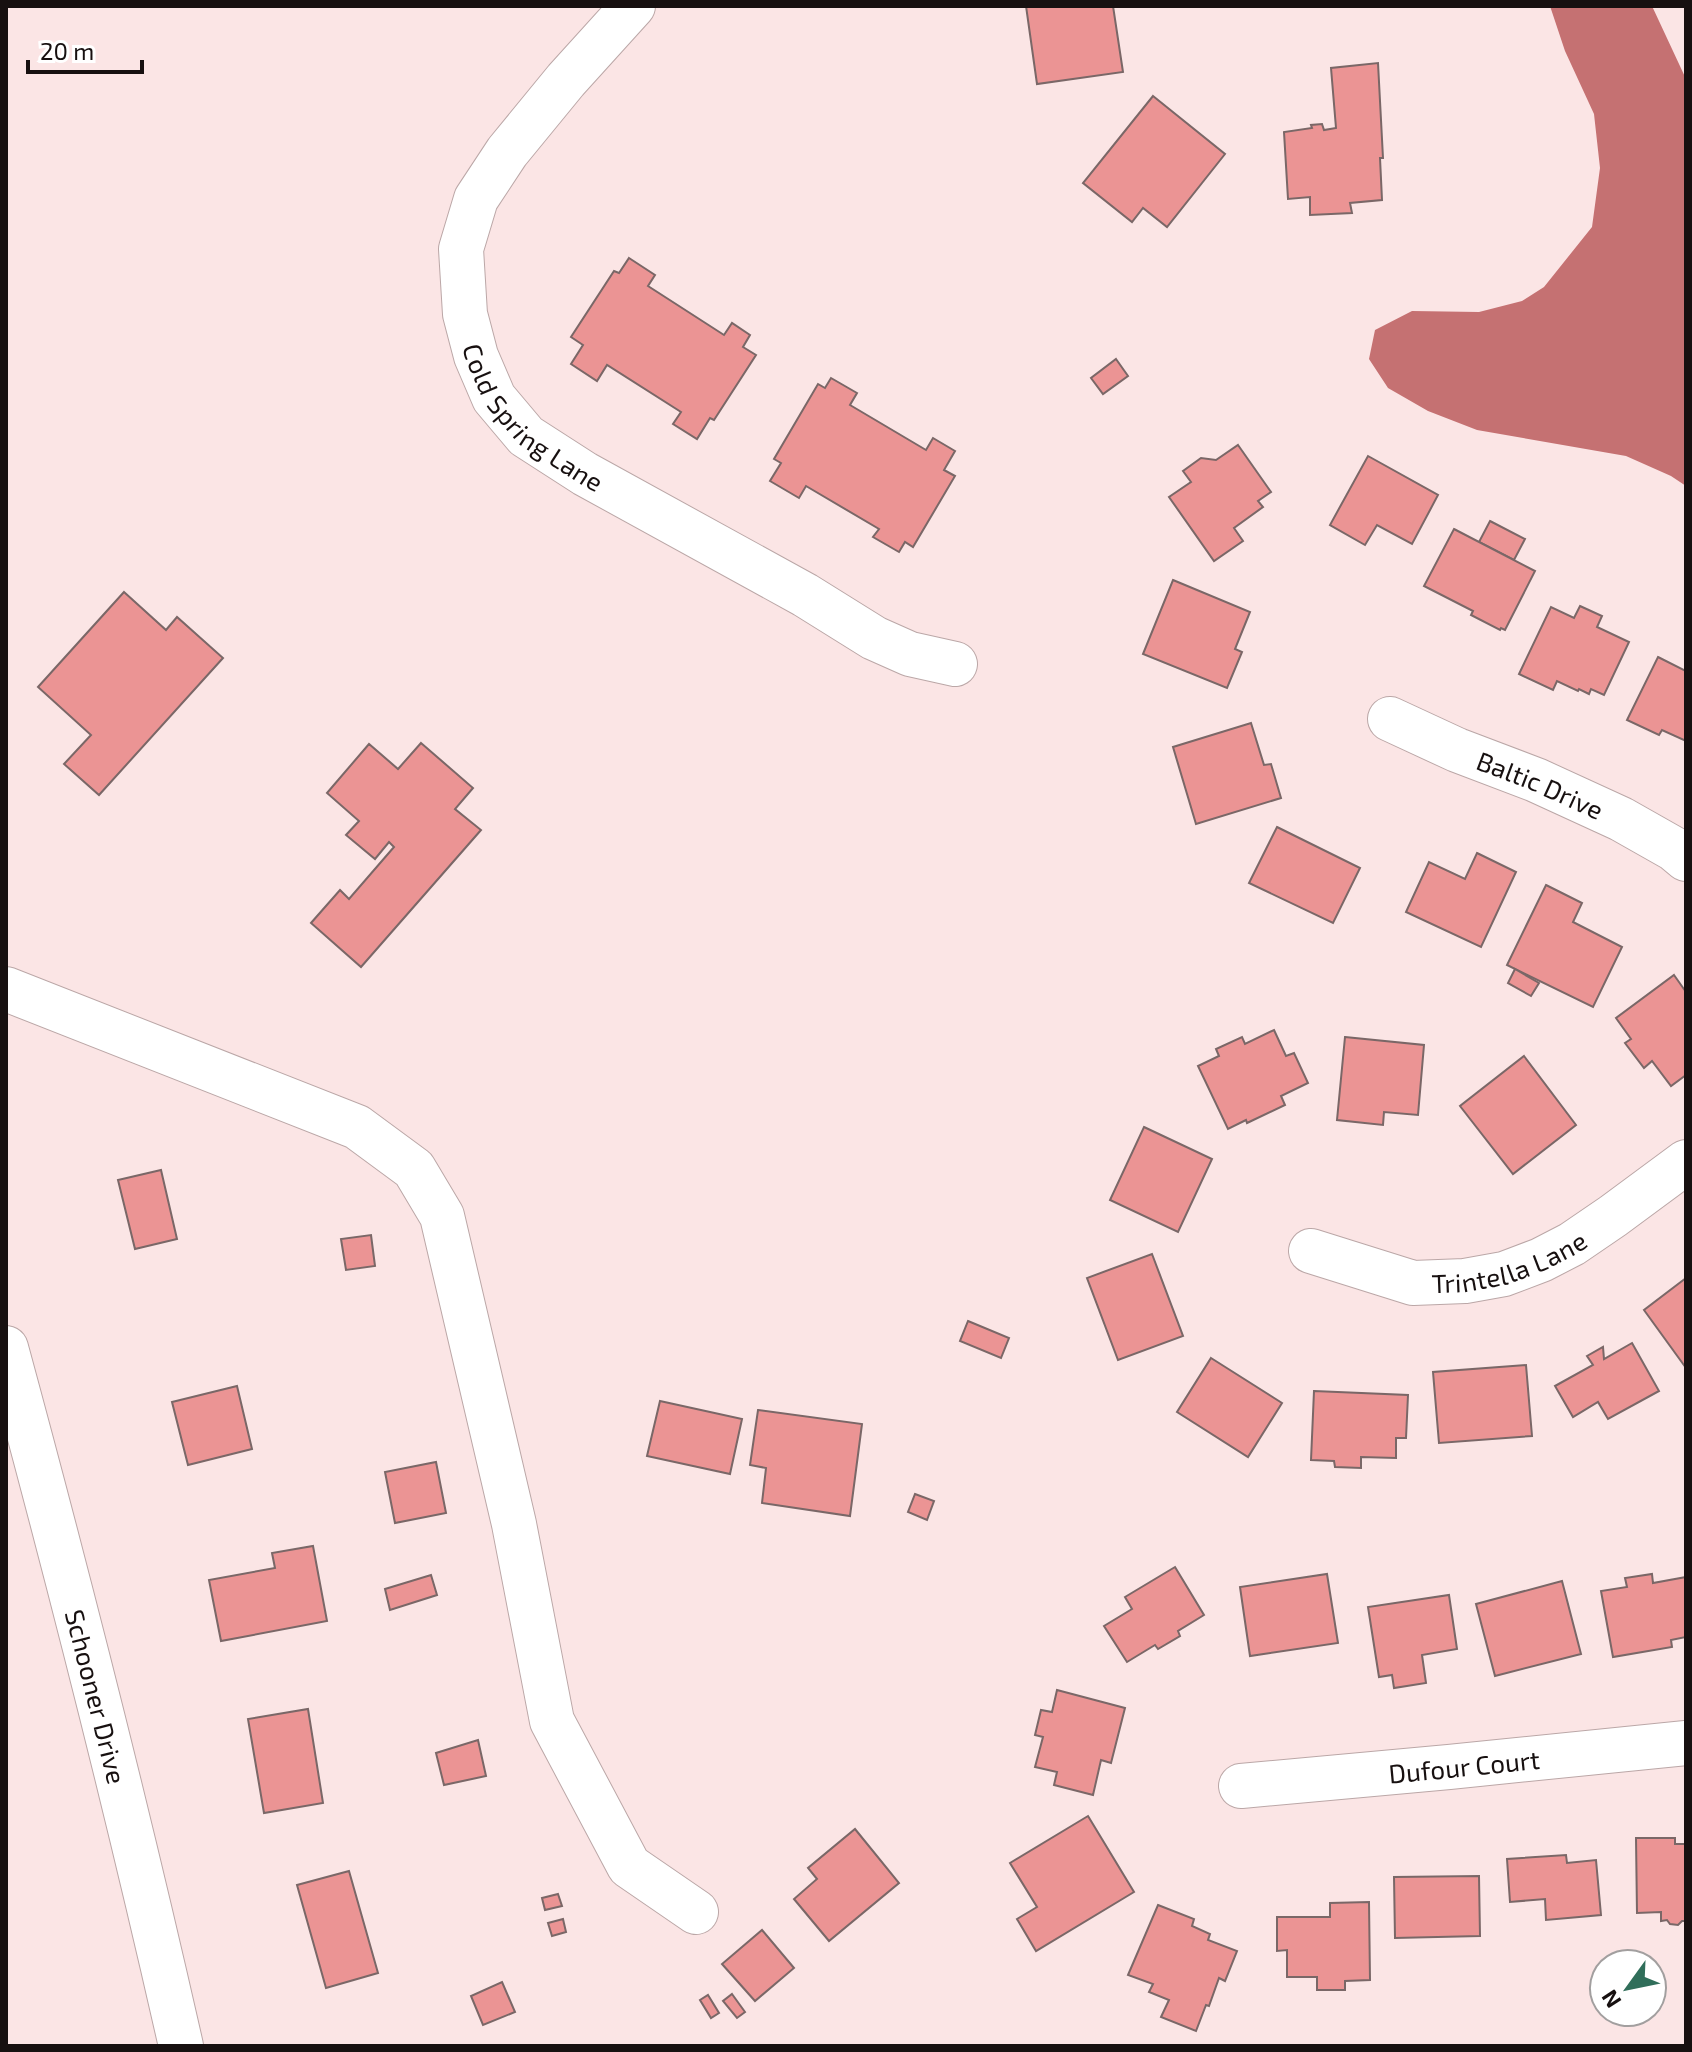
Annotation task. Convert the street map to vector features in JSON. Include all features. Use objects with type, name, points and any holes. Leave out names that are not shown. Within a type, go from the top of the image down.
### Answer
[{"type":"street","name":"Cold Spring Lane","points":[[633,6],[507,152],[476,199],[461,249],[465,314],[476,356],[494,398],[526,436],[585,474],[805,595],[874,638],[910,654],[955,664]]},
{"type":"street","name":"Baltic Drive","points":[[1390,719],[1621,819],[1686,859]]},
{"type":"street","points":[[6,989],[357,1127],[414,1169],[442,1216],[514,1524],[552,1721],[629,1866],[696,1912]]},
{"type":"street","name":"Trintella Lane","points":[[1311,1251],[1413,1283],[1465,1281],[1504,1274],[1572,1244],[1686,1162]]},
{"type":"street","name":"Schooner Drive","points":[[6,1348],[62,1553],[126,1808],[181,2046]]},
{"type":"street","name":"Dufour Court","points":[[1241,1786],[1686,1743]]},
{"type":"shaded area","points":[[1550,6],[1652,6],[1686,79],[1686,486],[1626,456],[1477,430],[1428,411],[1388,388],[1369,359],[1375,330],[1412,311],[1479,312],[1522,301],[1544,287],[1592,227],[1600,168],[1594,114],[1565,51]]},
{"type":"building","points":[[1026,6],[1113,6],[1123,72],[1037,84]]},
{"type":"building","points":[[1378,63],[1382,200],[1350,203],[1352,213],[1310,215],[1310,197],[1288,199],[1284,132],[1322,124],[1324,130],[1336,128],[1331,68]]},
{"type":"building","points":[[1153,96],[1225,154],[1167,227],[1143,208],[1132,222],[1083,183]]},
{"type":"building","points":[[629,258],[655,275],[648,286],[724,335],[732,323],[750,335],[743,347],[756,355],[714,420],[710,418],[697,439],[673,424],[681,412],[607,365],[597,381],[571,364],[583,345],[571,337],[614,271],[619,273]]},
{"type":"building","points":[[1116,359],[1128,376],[1103,394],[1091,378]]},
{"type":"building","points":[[831,378],[857,393],[850,405],[926,450],[933,438],[955,451],[944,470],[955,476],[913,547],[905,542],[899,552],[873,537],[879,529],[806,486],[799,498],[770,481],[781,463],[774,459],[818,384],[825,388]]},
{"type":"building","points":[[1238,445],[1271,492],[1258,501],[1263,507],[1234,528],[1243,541],[1214,561],[1169,497],[1191,482],[1183,471],[1201,458],[1216,460]]},
{"type":"building","points":[[1368,456],[1438,495],[1412,544],[1377,525],[1365,545],[1330,525]]},
{"type":"building","points":[[1490,521],[1525,539],[1514,560],[1479,542]]},
{"type":"building","points":[[1454,529],[1535,571],[1505,630],[1471,615],[1473,611],[1424,586]]},
{"type":"building","points":[[1173,580],[1250,612],[1235,649],[1242,652],[1227,688],[1143,654]]},
{"type":"building","points":[[124,592],[166,630],[177,617],[223,658],[99,795],[64,764],[91,735],[38,687]]},
{"type":"building","points":[[1580,606],[1602,616],[1597,627],[1629,642],[1604,695],[1591,689],[1589,694],[1578,691],[1557,681],[1553,690],[1519,674],[1551,607],[1574,618]]},
{"type":"building","points":[[1658,657],[1686,671],[1686,741],[1662,730],[1659,735],[1627,720]]},
{"type":"building","points":[[1251,723],[1264,765],[1271,764],[1281,798],[1196,824],[1173,747]]},
{"type":"building","points":[[421,743],[473,788],[455,809],[481,830],[361,967],[311,923],[340,890],[349,899],[394,847],[389,842],[375,859],[346,835],[359,821],[327,793],[369,744],[398,769]]},
{"type":"building","points":[[1277,827],[1360,868],[1333,923],[1249,883]]},
{"type":"building","points":[[1477,853],[1516,872],[1481,947],[1406,912],[1429,862],[1465,879]]},
{"type":"building","points":[[1546,885],[1582,903],[1573,922],[1622,947],[1593,1007],[1507,965]]},
{"type":"building","points":[[1515,969],[1539,983],[1531,996],[1508,983]]},
{"type":"building","points":[[1674,975],[1686,992],[1686,1075],[1671,1086],[1652,1061],[1644,1068],[1625,1043],[1631,1039],[1616,1018]]},
{"type":"building","points":[[1274,1030],[1286,1056],[1294,1053],[1308,1083],[1281,1096],[1285,1105],[1228,1129],[1198,1066],[1219,1056],[1216,1049],[1242,1037],[1245,1044]]},
{"type":"building","points":[[1345,1037],[1424,1045],[1418,1115],[1384,1112],[1383,1125],[1337,1120]]},
{"type":"building","points":[[1524,1056],[1576,1125],[1513,1174],[1460,1106]]},
{"type":"building","points":[[1144,1127],[1212,1159],[1178,1232],[1110,1200]]},
{"type":"building","points":[[161,1170],[177,1239],[135,1249],[118,1180]]},
{"type":"building","points":[[371,1235],[375,1266],[346,1270],[341,1239]]},
{"type":"building","points":[[1152,1254],[1183,1336],[1118,1360],[1087,1278]]},
{"type":"building","points":[[1686,1278],[1686,1368],[1644,1310]]},
{"type":"building","points":[[968,1321],[1009,1338],[1001,1358],[960,1341]]},
{"type":"building","points":[[1632,1343],[1659,1391],[1608,1419],[1598,1402],[1573,1417],[1555,1386],[1593,1365],[1587,1356],[1603,1347],[1604,1359]]},
{"type":"building","points":[[1211,1358],[1282,1403],[1248,1457],[1177,1412]]},
{"type":"building","points":[[1526,1365],[1532,1436],[1439,1443],[1433,1372]]},
{"type":"building","points":[[237,1386],[252,1449],[188,1465],[172,1402]]},
{"type":"building","points":[[1314,1391],[1408,1395],[1406,1438],[1396,1438],[1396,1458],[1361,1457],[1361,1468],[1335,1467],[1334,1461],[1311,1460]]},
{"type":"building","points":[[660,1401],[742,1419],[730,1474],[647,1456]]},
{"type":"building","points":[[758,1410],[862,1424],[850,1516],[762,1503],[766,1468],[750,1465]]},
{"type":"building","points":[[436,1462],[446,1513],[395,1523],[385,1472]]},
{"type":"building","points":[[915,1494],[934,1501],[927,1520],[908,1512]]},
{"type":"building","points":[[313,1546],[327,1621],[221,1641],[209,1580],[275,1568],[272,1553]]},
{"type":"building","points":[[1175,1567],[1204,1615],[1178,1631],[1180,1636],[1158,1649],[1155,1645],[1127,1662],[1104,1626],[1132,1609],[1125,1597]]},
{"type":"building","points":[[1327,1574],[1338,1643],[1250,1656],[1240,1587]]},
{"type":"building","points":[[1652,1574],[1653,1583],[1686,1577],[1686,1637],[1671,1640],[1672,1647],[1613,1657],[1601,1591],[1627,1587],[1625,1578]]},
{"type":"building","points":[[431,1575],[437,1595],[390,1610],[385,1589]]},
{"type":"building","points":[[1562,1581],[1581,1654],[1495,1676],[1476,1604]]},
{"type":"building","points":[[1449,1595],[1457,1649],[1422,1655],[1426,1683],[1394,1688],[1392,1675],[1379,1677],[1368,1607]]},
{"type":"building","points":[[1057,1690],[1125,1708],[1111,1763],[1101,1760],[1093,1795],[1054,1785],[1057,1772],[1035,1767],[1043,1737],[1035,1735],[1041,1710],[1052,1712]]},
{"type":"building","points":[[308,1709],[323,1803],[264,1813],[248,1719]]},
{"type":"building","points":[[478,1740],[486,1776],[444,1785],[436,1753]]},
{"type":"building","points":[[1088,1816],[1134,1892],[1036,1951],[1017,1919],[1037,1907],[1010,1863]]},
{"type":"building","points":[[855,1829],[899,1883],[829,1941],[794,1899],[817,1879],[808,1868]]},
{"type":"building","points":[[1636,1838],[1675,1838],[1675,1844],[1686,1844],[1686,1921],[1678,1925],[1670,1924],[1667,1920],[1661,1921],[1661,1912],[1637,1913]]},
{"type":"building","points":[[1566,1855],[1567,1863],[1596,1860],[1601,1915],[1546,1920],[1545,1899],[1510,1902],[1507,1859]]},
{"type":"building","points":[[349,1871],[378,1973],[326,1988],[297,1885]]},
{"type":"building","points":[[1479,1876],[1480,1936],[1395,1938],[1394,1877]]},
{"type":"building","points":[[558,1894],[562,1906],[545,1910],[542,1898]]},
{"type":"building","points":[[1369,1902],[1370,1980],[1345,1981],[1345,1990],[1317,1990],[1317,1977],[1287,1977],[1287,1950],[1277,1951],[1277,1917],[1330,1917],[1330,1903]]},
{"type":"building","points":[[1158,1905],[1194,1919],[1192,1926],[1210,1934],[1208,1940],[1237,1951],[1225,1981],[1219,1978],[1196,2031],[1161,2017],[1169,2000],[1149,1992],[1153,1984],[1128,1975]]},
{"type":"building","points":[[563,1919],[566,1932],[552,1936],[548,1923]]},
{"type":"building","points":[[762,1930],[794,1968],[755,2001],[722,1964]]},
{"type":"building","points":[[502,1982],[515,2012],[483,2025],[471,1996]]},
{"type":"building","points":[[732,1994],[745,2012],[737,2018],[723,2001]]},
{"type":"building","points":[[708,1995],[719,2013],[711,2018],[700,2000]]}]
